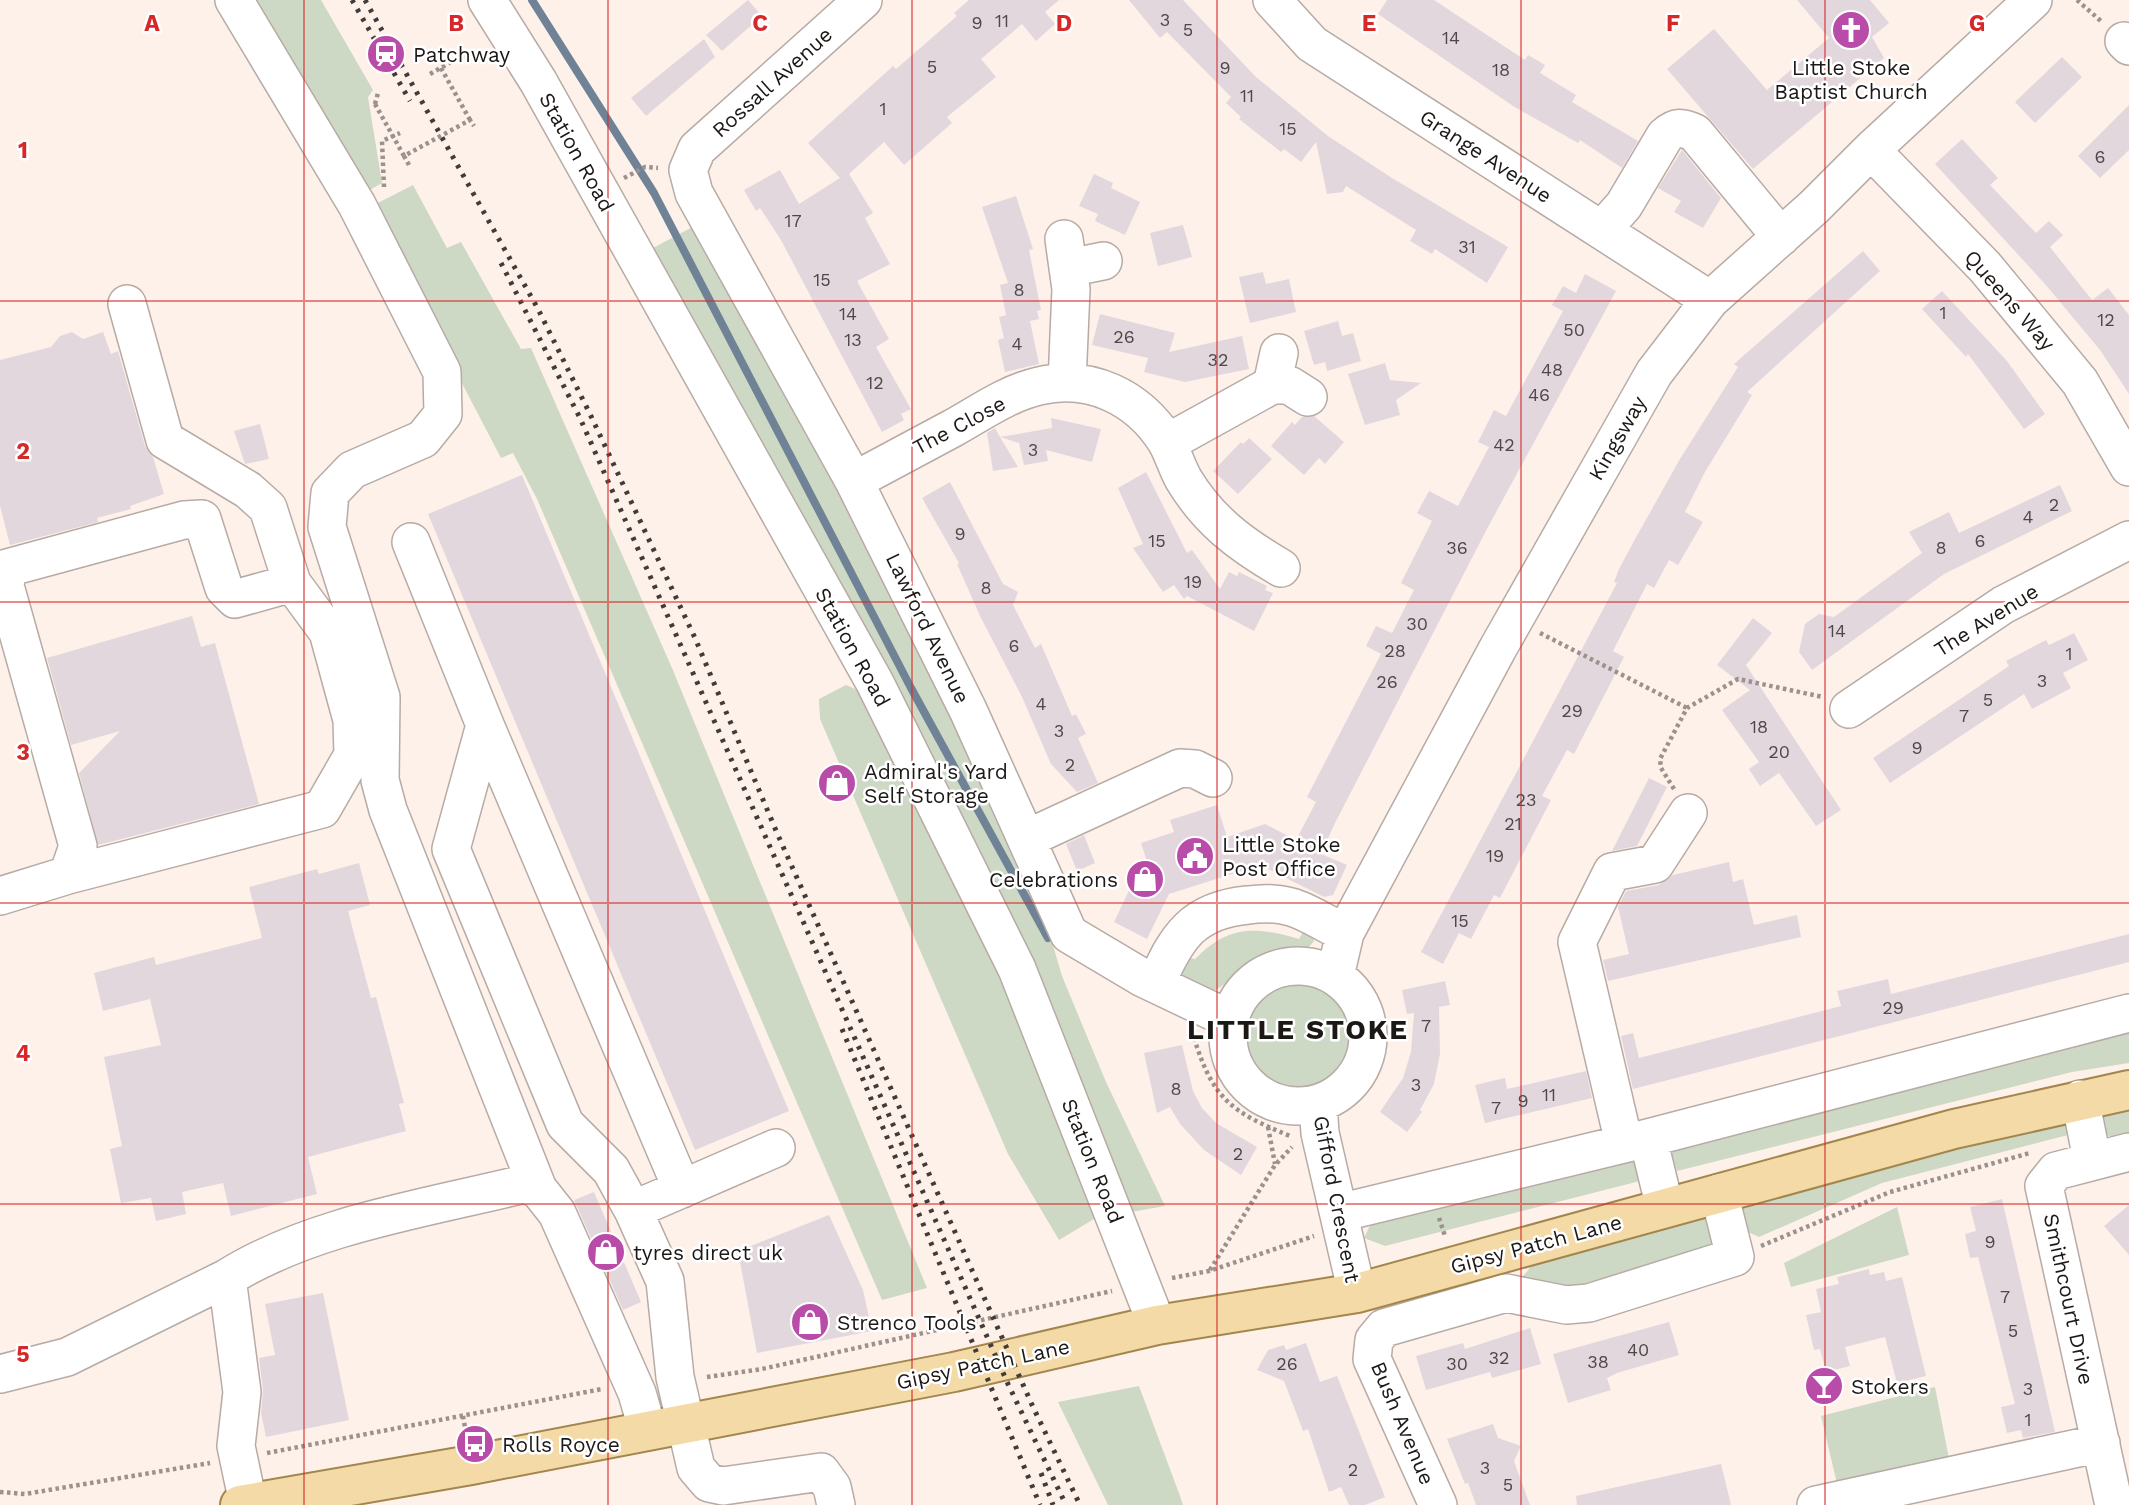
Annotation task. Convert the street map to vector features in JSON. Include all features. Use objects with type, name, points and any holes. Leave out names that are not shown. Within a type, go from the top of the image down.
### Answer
[{"type":"main road","name":"Gipsy Patch Lane","points":[[244,1504],[358,1494],[687,1423],[954,1372],[1157,1325],[1357,1293],[1954,1129],[2129,1090]]},
{"type":"street","points":[[234,0],[357,205],[442,372],[443,414],[423,439],[352,470],[330,493],[327,527],[381,697],[380,780],[388,810],[538,1189],[557,1213],[633,1383],[648,1431]]},
{"type":"street","name":"Station Road","points":[[487,0],[538,81],[881,696],[1017,969],[1157,1325]]},
{"type":"street","name":"Rossall Avenue","points":[[688,170],[697,149],[863,0]]},
{"type":"street","name":"Grange Avenue","points":[[1272,0],[1312,44],[1710,300]]},
{"type":"street","name":"Kingsway","points":[[1335,976],[1345,933],[1514,620],[1654,373],[1710,300],[1781,237],[1871,149],[2033,0]]},
{"type":"street","points":[[1602,230],[1624,205],[1665,136],[1673,128],[1682,127],[1695,133],[1781,237]]},
{"type":"street","name":"Queens Way","points":[[1871,149],[1984,267],[2080,382],[2129,467]]},
{"type":"street","name":"Lawford Avenue","points":[[688,170],[694,193],[855,481],[968,710],[1069,933],[1156,984],[1229,1019]]},
{"type":"street","points":[[1067,382],[1079,256]]},
{"type":"street","points":[[0,896],[68,875],[322,809],[353,755],[352,720],[328,632],[292,583],[268,508],[248,490],[166,440],[127,304]]},
{"type":"street","points":[[1167,443],[1276,369],[1289,385],[1308,397]]},
{"type":"street","name":"The Close","points":[[855,481],[1007,398],[1037,386],[1067,382],[1113,391],[1135,406],[1167,443],[1183,478],[1209,516],[1231,517],[1238,543],[1281,568]]},
{"type":"street","points":[[68,875],[78,846],[15,671],[5,586],[7,568],[184,520],[202,519],[224,588],[235,599],[292,583]]},
{"type":"street","name":"The Avenue","points":[[1849,709],[2003,605],[2129,540]]},
{"type":"street","points":[[411,542],[485,725],[682,1189]]},
{"type":"street","points":[[485,725],[451,849],[565,1124],[611,1170],[664,1281],[675,1377],[696,1468],[709,1483],[723,1486],[821,1472],[832,1487],[836,1505]]},
{"type":"street","points":[[1026,839],[1180,768],[1195,769],[1213,778]]},
{"type":"street","points":[[1665,1208],[1636,1141],[1577,942],[1612,872],[1655,864],[1688,813]]},
{"type":"street","points":[[1156,984],[1167,957],[1184,931],[1202,916],[1229,906],[1264,903],[1291,907],[1345,933]]},
{"type":"street","points":[[1292,965],[1314,968],[1335,976],[1352,991],[1364,1011],[1368,1034],[1366,1057],[1356,1078],[1339,1094],[1318,1104],[1297,1107],[1276,1104],[1257,1094],[1241,1080],[1229,1051],[1229,1019],[1238,999],[1252,982],[1271,971],[1292,965]]},
{"type":"street","points":[[1339,1213],[1636,1141],[2129,1013]]},
{"type":"street","points":[[2081,1099],[2092,1159]]},
{"type":"street","name":"Gifford Crescent","points":[[1318,1104],[1320,1133],[1357,1293]]},
{"type":"street","points":[[632,1210],[776,1148]]},
{"type":"street","name":"Smithcourt Drive","points":[[2114,1505],[2044,1186],[2056,1171],[2092,1159],[2129,1152]]},
{"type":"street","points":[[0,1374],[67,1357],[227,1278],[253,1261],[311,1237],[524,1184],[538,1189]]},
{"type":"street","points":[[1719,1193],[1735,1257]]},
{"type":"street","name":"Gipsy Patch Lane","points":[[1374,1340],[1384,1328],[1506,1293],[1566,1305],[1589,1303],[1735,1257]]},
{"type":"street","points":[[227,1278],[242,1392],[237,1436],[244,1504]]},
{"type":"street","name":"Bush Avenue","points":[[1374,1340],[1372,1359],[1438,1505]]},
{"type":"street","points":[[1816,1505],[2101,1443]]},
{"type":"path","points":[[430,74],[467,53]]},
{"type":"path","points":[[441,69],[474,126]]},
{"type":"path","points":[[378,93],[375,104],[409,165]]},
{"type":"path","points":[[404,156],[470,120]]},
{"type":"path","points":[[384,187],[382,141],[400,133]]},
{"type":"path","points":[[632,174],[645,167]]},
{"type":"path","points":[[1514,620],[1687,708]]},
{"type":"path","points":[[1688,813],[1661,768],[1660,759],[1687,708],[1738,680],[1823,697],[1849,709]]},
{"type":"path","points":[[1190,1031],[1212,1086],[1234,1108],[1299,1140],[1275,1165],[1209,1271]]},
{"type":"path","points":[[1268,1127],[1275,1165]]},
{"type":"path","points":[[1735,1257],[1890,1192],[2034,1152]]},
{"type":"path","points":[[675,1377],[701,1374],[709,1379],[762,1369],[1142,1284]]},
{"type":"path","points":[[0,1492],[24,1494],[239,1458],[633,1383]]},
{"type":"green space","points":[[256,0],[321,0],[373,90],[368,97],[382,183],[363,194]]},
{"type":"green space","points":[[413,185],[447,248],[461,242],[521,349],[531,348],[672,668],[927,1288],[882,1300],[537,499],[513,453],[501,458],[370,207]]},
{"type":"green space","points":[[702,222],[783,362],[1037,891],[1062,976],[1106,1082],[1165,1206],[1131,1212],[653,248]]},
{"type":"green space","points":[[846,685],[860,691],[969,898],[1099,1216],[1059,1240],[1008,1154],[820,719],[819,699]]},
{"type":"green space","points":[[1307,925],[1312,930],[1314,941],[1309,947],[1256,958],[1212,992],[1204,994],[1179,979],[1178,956],[1195,959],[1219,940],[1243,931],[1269,932],[1299,939]]},
{"type":"green space","points":[[1299,978],[1321,982],[1331,987],[1347,1003],[1352,1013],[1356,1035],[1352,1057],[1347,1067],[1331,1083],[1321,1088],[1299,1092],[1277,1088],[1267,1083],[1251,1067],[1246,1057],[1242,1035],[1246,1013],[1251,1003],[1267,987],[1277,982]]},
{"type":"green space","points":[[2129,1021],[2129,1063],[2072,1072],[1677,1171],[1668,1143]]},
{"type":"green space","points":[[2129,1096],[2129,1137],[2118,1139],[2098,1132],[2103,1100]]},
{"type":"green space","points":[[2063,1118],[2072,1134],[1882,1183],[1759,1237],[1746,1231],[1739,1206]]},
{"type":"green space","points":[[1630,1152],[1640,1181],[1385,1246],[1364,1238],[1373,1219]]},
{"type":"green space","points":[[1897,1207],[1909,1255],[1791,1287],[1784,1263]]},
{"type":"green space","points":[[1691,1216],[1708,1217],[1715,1243],[1692,1260],[1579,1291],[1518,1282],[1534,1263]]},
{"type":"green space","points":[[1139,1386],[1183,1505],[1108,1505],[1058,1402]]},
{"type":"green space","points":[[1935,1387],[1951,1469],[1839,1492],[1821,1416]]},
{"type":"building","points":[[748,0],[762,16],[722,51],[706,35]]},
{"type":"building","points":[[969,0],[1059,0],[1045,12],[1055,24],[1036,41],[1022,24],[981,59],[996,77],[947,117],[952,123],[904,165],[884,142],[849,174],[873,213],[865,218],[890,264],[857,281],[889,339],[876,347],[911,409],[901,414],[904,420],[882,432],[781,240],[760,208],[756,211],[744,190],[780,170],[799,204],[840,178],[808,143],[893,66],[896,69],[957,16],[954,13]]},
{"type":"building","points":[[1129,0],[1183,0],[1256,77],[1328,136],[1392,178],[1508,247],[1487,283],[1435,249],[1432,254],[1410,241],[1416,230],[1346,186],[1343,192],[1327,194],[1316,142],[1301,162],[1284,149],[1281,152],[1239,119],[1241,117],[1226,103],[1231,97],[1167,32],[1160,38]]},
{"type":"building","points":[[1387,0],[1434,0],[1525,60],[1528,55],[1545,65],[1540,73],[1576,95],[1572,102],[1638,141],[1622,168],[1580,140],[1578,143],[1513,106],[1378,14]]},
{"type":"building","points":[[1797,0],[1870,0],[1889,23],[1872,37],[1884,58],[1753,169],[1667,69],[1714,29],[1767,90],[1829,38]]},
{"type":"building","points":[[704,39],[715,57],[646,116],[631,98]]},
{"type":"building","points":[[2062,57],[2082,77],[2035,123],[2015,102]]},
{"type":"building","points":[[2129,105],[2129,150],[2100,178],[2078,156]]},
{"type":"building","points":[[1962,139],[1998,178],[1990,185],[2036,233],[2049,221],[2063,235],[2050,247],[2092,300],[2108,288],[2129,315],[2129,394],[2100,350],[2045,284],[1935,164]]},
{"type":"building","points":[[1682,150],[1721,198],[1703,228],[1674,212],[1681,201],[1658,188]]},
{"type":"building","points":[[1094,174],[1113,183],[1111,188],[1140,202],[1125,235],[1095,221],[1098,214],[1079,206]]},
{"type":"building","points":[[1016,196],[1033,249],[1029,250],[1041,310],[1037,311],[1039,319],[1030,321],[1039,364],[1005,372],[998,340],[1004,338],[999,317],[1006,315],[1000,285],[1008,283],[982,207]]},
{"type":"building","points":[[1183,225],[1192,257],[1158,266],[1150,233]]},
{"type":"building","points":[[1863,251],[1880,271],[1747,392],[1752,395],[1705,472],[1685,512],[1703,522],[1678,565],[1669,560],[1654,588],[1647,584],[1613,651],[1624,657],[1574,754],[1567,750],[1542,796],[1551,800],[1500,898],[1494,895],[1471,939],[1459,933],[1443,964],[1421,952],[1617,583],[1614,582],[1619,569],[1680,459],[1738,367],[1734,364]]},
{"type":"building","points":[[1263,272],[1266,284],[1289,279],[1296,312],[1250,323],[1239,277]]},
{"type":"building","points":[[1585,274],[1616,291],[1488,527],[1335,823],[1321,854],[1347,865],[1333,895],[1324,897],[1260,865],[1169,894],[1147,939],[1114,922],[1142,863],[1147,862],[1141,843],[1174,832],[1170,820],[1217,805],[1227,837],[1265,824],[1296,840],[1316,802],[1307,797],[1381,654],[1366,646],[1376,626],[1392,633],[1414,590],[1401,583],[1432,521],[1417,513],[1429,491],[1458,506],[1489,447],[1478,442],[1494,410],[1506,416],[1563,311],[1552,305],[1563,286],[1576,293]]},
{"type":"building","points":[[1942,291],[2007,361],[2045,414],[2024,429],[1968,354],[1966,357],[1922,309]]},
{"type":"building","points":[[1100,314],[1175,333],[1169,352],[1242,336],[1249,369],[1185,382],[1144,372],[1148,358],[1092,345]]},
{"type":"building","points":[[1338,321],[1342,336],[1353,333],[1361,361],[1327,371],[1325,362],[1314,365],[1304,331]]},
{"type":"building","points":[[72,332],[83,339],[103,332],[111,354],[118,351],[145,446],[153,457],[164,494],[130,506],[131,509],[97,518],[98,522],[10,545],[0,506],[0,360],[51,347],[60,336]]},
{"type":"building","points":[[1385,363],[1390,380],[1421,383],[1396,400],[1400,415],[1365,425],[1348,374]]},
{"type":"building","points":[[1314,416],[1344,442],[1325,464],[1319,458],[1304,475],[1271,446],[1292,422],[1295,425],[1302,417]]},
{"type":"building","points":[[1051,418],[1101,429],[1092,462],[1046,450],[1048,461],[1024,465],[1019,443],[1000,437],[1052,428]]},
{"type":"building","points":[[260,424],[269,459],[245,464],[234,431]]},
{"type":"building","points":[[995,428],[1018,467],[993,471],[987,433]]},
{"type":"building","points":[[1249,438],[1272,459],[1238,494],[1213,471],[1241,442],[1243,444]]},
{"type":"building","points":[[1146,472],[1187,553],[1192,550],[1220,589],[1229,572],[1237,576],[1239,572],[1267,586],[1265,590],[1273,593],[1254,631],[1187,596],[1184,599],[1174,585],[1163,592],[1133,548],[1143,544],[1118,488]]},
{"type":"building","points":[[522,475],[789,1111],[695,1150],[428,514]]},
{"type":"building","points":[[950,482],[1003,584],[1018,592],[1013,605],[1035,648],[1041,644],[1072,716],[1076,714],[1086,734],[1078,738],[1098,783],[1077,792],[1051,764],[1022,697],[981,618],[957,564],[959,563],[922,498]]},
{"type":"building","points":[[2060,485],[2072,511],[1944,574],[1812,670],[1799,652],[1805,624],[1819,614],[1834,617],[1922,553],[1909,532],[1949,512],[1959,533]]},
{"type":"building","points":[[192,616],[201,647],[215,643],[259,804],[98,845],[79,773],[120,731],[71,745],[47,658]]},
{"type":"building","points":[[1753,618],[1772,633],[1746,665],[1841,810],[1816,826],[1779,773],[1760,786],[1749,769],[1759,762],[1722,710],[1750,690],[1717,665]]},
{"type":"building","points":[[2074,633],[2088,660],[2063,673],[2071,688],[2032,709],[2024,694],[1890,783],[1873,758],[2009,666],[2006,661],[2046,640],[2049,645]]},
{"type":"building","points":[[1649,778],[1667,787],[1637,846],[1612,851]]},
{"type":"building","points":[[1084,835],[1095,863],[1077,871],[1066,844]]},
{"type":"building","points":[[1729,862],[1733,882],[1743,879],[1754,925],[1797,915],[1801,937],[1608,981],[1603,960],[1629,954],[1618,907],[1626,891],[1659,885],[1673,875]]},
{"type":"building","points":[[359,863],[370,905],[348,911],[371,998],[376,997],[404,1103],[399,1104],[406,1131],[308,1157],[317,1194],[231,1216],[223,1183],[182,1192],[186,1214],[156,1221],[151,1198],[121,1203],[110,1149],[122,1146],[104,1057],[161,1045],[150,999],[103,1011],[94,973],[154,957],[156,965],[262,938],[249,887],[317,869],[319,874]]},
{"type":"building","points":[[2129,934],[2129,962],[1633,1089],[1621,1036],[1633,1033],[1639,1058],[1841,1006],[1837,991],[1888,979],[1891,994]]},
{"type":"building","points":[[1445,981],[1450,1005],[1439,1007],[1440,1054],[1434,1084],[1420,1110],[1422,1112],[1407,1132],[1380,1112],[1403,1078],[1411,1052],[1414,1013],[1407,1014],[1402,990]]},
{"type":"building","points":[[1182,1045],[1193,1091],[1202,1108],[1216,1123],[1257,1147],[1241,1175],[1204,1150],[1180,1124],[1170,1107],[1157,1113],[1144,1053]]},
{"type":"building","points":[[1586,1071],[1592,1098],[1485,1123],[1475,1085],[1505,1078],[1507,1089]]},
{"type":"building","name":"tyres direct uk","points":[[594,1192],[641,1302],[623,1310],[574,1200]]},
{"type":"building","points":[[2002,1199],[2055,1432],[2023,1438],[2021,1430],[2007,1433],[2001,1407],[2015,1404],[1978,1257],[1970,1258],[1965,1234],[1976,1231],[1970,1207]]},
{"type":"building","points":[[2129,1205],[2129,1255],[2104,1226]]},
{"type":"building","points":[[829,1215],[863,1290],[872,1331],[757,1353],[738,1251]]},
{"type":"building","points":[[1869,1269],[1870,1275],[1884,1272],[1886,1281],[1902,1277],[1926,1376],[1897,1383],[1885,1337],[1845,1347],[1850,1366],[1826,1372],[1820,1349],[1814,1350],[1806,1315],[1821,1312],[1816,1289],[1839,1284],[1837,1277]]},
{"type":"building","points":[[323,1293],[349,1420],[266,1437],[261,1413],[263,1390],[259,1358],[275,1355],[265,1304]]},
{"type":"building","points":[[1669,1322],[1679,1355],[1617,1373],[1607,1378],[1611,1390],[1568,1403],[1553,1354]]},
{"type":"building","points":[[1530,1328],[1541,1364],[1492,1378],[1490,1372],[1426,1390],[1416,1356],[1463,1343],[1465,1349]]},
{"type":"building","points":[[1306,1343],[1320,1382],[1337,1376],[1385,1497],[1365,1505],[1349,1505],[1341,1487],[1329,1492],[1308,1429],[1303,1431],[1284,1381],[1257,1370],[1268,1350],[1284,1345],[1286,1350]]},
{"type":"building","points":[[1493,1424],[1498,1438],[1521,1446],[1514,1461],[1530,1505],[1476,1505],[1468,1483],[1465,1484],[1447,1439]]},
{"type":"building","points":[[1721,1464],[1731,1505],[1577,1505],[1576,1496]]},
{"type":"waterway","points":[[532,0],[654,193],[911,688],[1048,938]]},
{"type":"railway","points":[[352,0],[410,101]]},
{"type":"railway","points":[[365,0],[538,309],[590,414],[695,638],[777,833],[1033,1407],[1080,1505]]},
{"type":"railway","points":[[501,263],[580,418],[1008,1384],[1066,1505]]},
{"type":"railway","points":[[842,1029],[1040,1505]]},
{"type":"railway","points":[[1041,1473],[1053,1505]]},
{"type":"place","name":"Little Stoke Baptist Church","points":[[1851,30]]},
{"type":"place","name":"Patchway","points":[[386,54]]},
{"type":"place","name":"Admiral's Yard Self Storage","points":[[837,783]]},
{"type":"place","name":"Little Stoke Post Office","points":[[1195,856]]},
{"type":"place","name":"Celebrations","points":[[1145,879]]},
{"type":"place","name":"tyres direct uk","points":[[606,1252]]},
{"type":"place","name":"Strenco Tools","points":[[810,1322]]},
{"type":"place","name":"Stokers","points":[[1824,1386]]},
{"type":"place","name":"Rolls Royce","points":[[475,1444]]},
{"type":"district","name":"LITTLE STOKE","points":[[1298,1029]]}]
